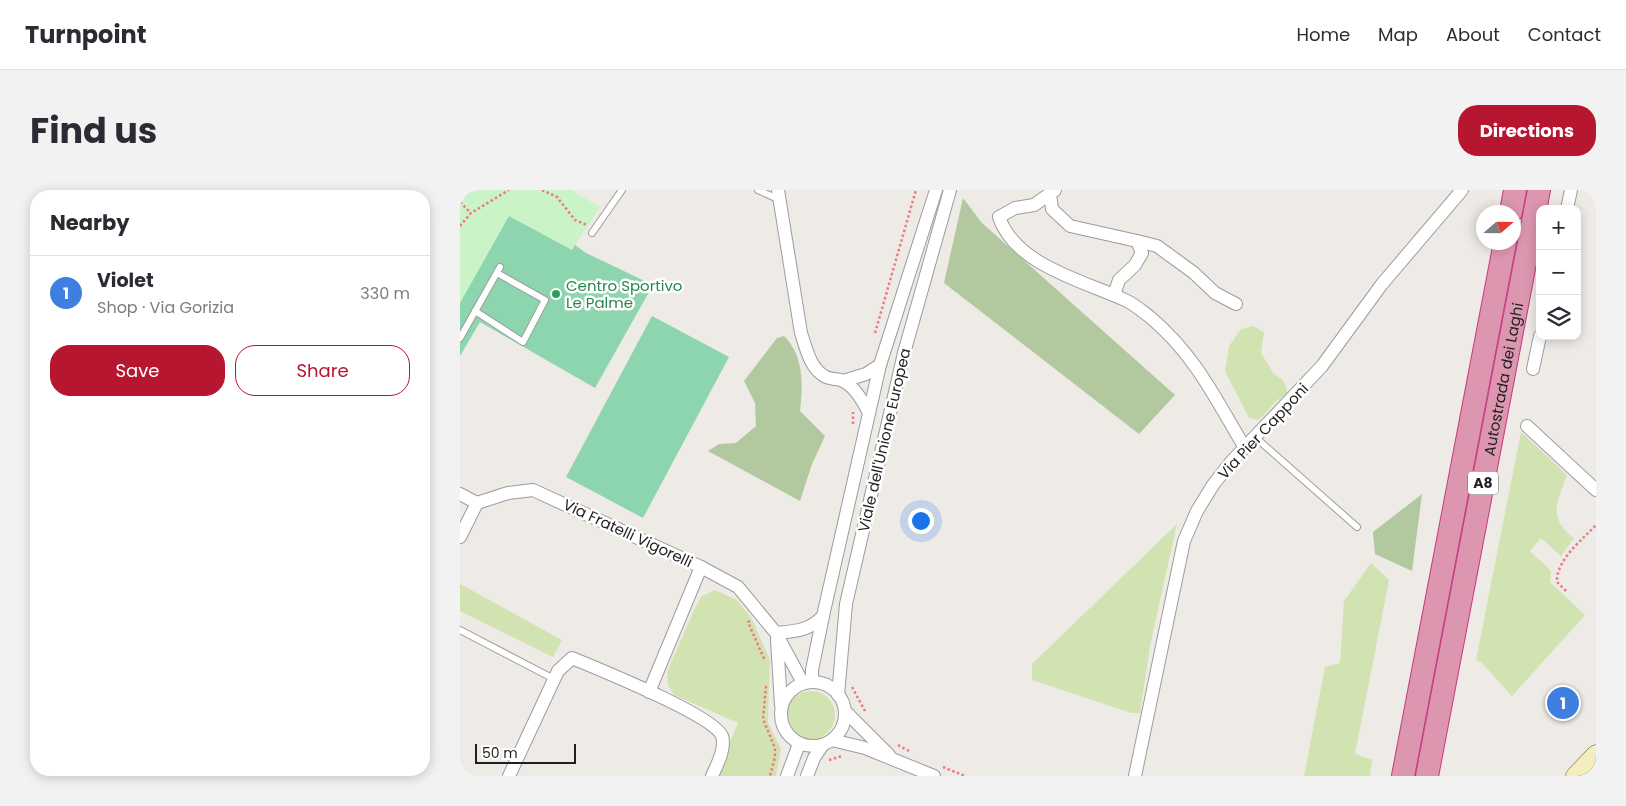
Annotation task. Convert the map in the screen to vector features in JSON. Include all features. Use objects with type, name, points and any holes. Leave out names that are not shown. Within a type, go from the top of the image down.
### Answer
[{"type":"highway","points":[[1512,205],[1515,190]]},
{"type":"highway","name":"Autostrada dei Laghi","points":[[1427,776],[1540,190]]},
{"type":"highway","name":"Autostrada dei Laghi","points":[[1403,776],[1503,250]]},
{"type":"street","name":"Viale dell'Unione Europea","points":[[807,683],[812,670],[880,365],[936,190]]},
{"type":"street","name":"Viale dell'Unione Europea","points":[[845,711],[838,695],[846,604],[904,353],[950,190]]},
{"type":"street","name":"Via Pier Capponi","points":[[1136,775],[1184,542],[1197,511],[1213,486],[1245,448],[1322,366],[1382,284],[1462,190]]},
{"type":"street","points":[[1568,205],[1571,190]]},
{"type":"street","points":[[1052,192],[1052,209],[1070,226],[1157,246],[1194,273],[1215,293],[1236,304]]},
{"type":"street","points":[[1052,192],[1034,205],[1015,208],[999,217],[1003,228],[1016,243],[1045,266],[1127,300],[1150,318],[1183,349],[1198,367],[1245,448]]},
{"type":"street","points":[[779,195],[802,333],[808,355],[816,368],[826,377],[843,381],[858,394],[869,413]]},
{"type":"street","points":[[1114,295],[1119,280],[1136,265],[1142,253],[1137,241]]},
{"type":"street","points":[[1533,368],[1539,340]]},
{"type":"street","points":[[843,381],[866,374],[880,365]]},
{"type":"street","points":[[1527,426],[1596,490]]},
{"type":"street","name":"Via Fratelli Vigorelli","points":[[477,503],[508,492],[533,490],[701,567],[738,586],[776,633],[807,683]]},
{"type":"street","points":[[460,494],[477,503],[460,537]]},
{"type":"street","points":[[649,692],[701,567]]},
{"type":"street","points":[[782,706],[776,633],[808,629],[813,627],[823,616]]},
{"type":"street","points":[[509,776],[558,671],[572,658],[649,692],[715,726],[722,737],[720,758],[712,776]]},
{"type":"street","points":[[838,695],[822,683],[807,683],[793,688],[786,696],[782,706],[780,717],[783,728],[799,744],[810,747],[828,743],[865,748],[938,771]]},
{"type":"street","points":[[807,776],[814,758],[840,732],[844,722],[845,711]]},
{"type":"street","points":[[845,711],[893,758]]},
{"type":"street","points":[[787,776],[799,744]]},
{"type":"street","points":[[1574,776],[1596,754]]},
{"type":"lane","points":[[594,231],[622,190]]},
{"type":"lane","points":[[758,190],[779,195]]},
{"type":"lane","points":[[460,338],[499,270],[545,300],[523,342],[476,311]]},
{"type":"lane","points":[[1255,438],[1357,528]]},
{"type":"lane","points":[[460,630],[554,679]]},
{"type":"path","points":[[460,226],[471,213],[509,190]]},
{"type":"path","points":[[542,190],[558,198],[575,220],[594,231]]},
{"type":"path","points":[[875,337],[879,313],[916,190]]},
{"type":"path","points":[[460,202],[471,213]]},
{"type":"path","points":[[853,404],[853,425]]},
{"type":"path","points":[[1566,590],[1557,582],[1556,573],[1596,525]]},
{"type":"path","points":[[748,622],[758,640],[765,662],[765,670]]},
{"type":"path","points":[[766,678],[763,719],[775,748],[776,757],[770,776]]},
{"type":"path","points":[[850,683],[867,713]]},
{"type":"path","points":[[893,741],[912,752]]},
{"type":"path","points":[[829,760],[848,756]]},
{"type":"path","points":[[938,771],[965,776]]},
{"type":"green space","points":[[460,190],[571,190],[600,207],[572,250],[509,216],[460,303]]},
{"type":"green space","points":[[963,198],[982,223],[1175,395],[1139,434],[944,283]]},
{"type":"green space","name":"Centro Sportivo Le Palme","points":[[509,216],[572,250],[575,245],[586,253],[653,285],[595,388],[480,322],[460,356],[460,303]]},
{"type":"green space","points":[[652,316],[729,357],[643,518],[566,477]]},
{"type":"green space","points":[[1253,326],[1264,332],[1261,353],[1274,374],[1283,380],[1288,393],[1275,402],[1259,420],[1249,418],[1225,371],[1229,346],[1241,329]]},
{"type":"green space","points":[[784,336],[791,344],[799,361],[802,381],[800,411],[825,436],[812,464],[800,501],[708,451],[719,444],[736,443],[756,426],[755,403],[744,381],[777,338]]},
{"type":"green space","points":[[1521,432],[1567,475],[1560,493],[1557,516],[1560,524],[1574,538],[1561,556],[1541,538],[1530,551],[1551,571],[1550,582],[1585,615],[1512,696],[1481,662],[1476,660]]},
{"type":"green space","points":[[1422,494],[1412,571],[1375,554],[1373,532]]},
{"type":"green space","points":[[1177,524],[1150,646],[1140,713],[1131,713],[1032,680],[1032,664]]},
{"type":"green space","points":[[1371,563],[1389,580],[1355,754],[1372,760],[1370,776],[1304,776],[1325,667],[1340,663],[1344,601]]},
{"type":"green space","points":[[460,584],[562,640],[553,657],[460,611]]},
{"type":"green space","points":[[715,590],[737,600],[752,619],[770,660],[768,722],[781,749],[776,776],[716,776],[738,723],[674,695],[668,685],[667,672],[695,608],[702,596]]},
{"type":"green space","points":[[811,691],[820,693],[828,698],[833,706],[835,715],[833,724],[828,732],[820,737],[811,739],[802,737],[794,732],[789,724],[787,715],[789,706],[794,698],[802,693]]},
{"type":"place","name":"Centro Sportivo Le Palme","points":[[556,294]]},
{"type":"place","name":"Violet","points":[[1563,703]]}]
